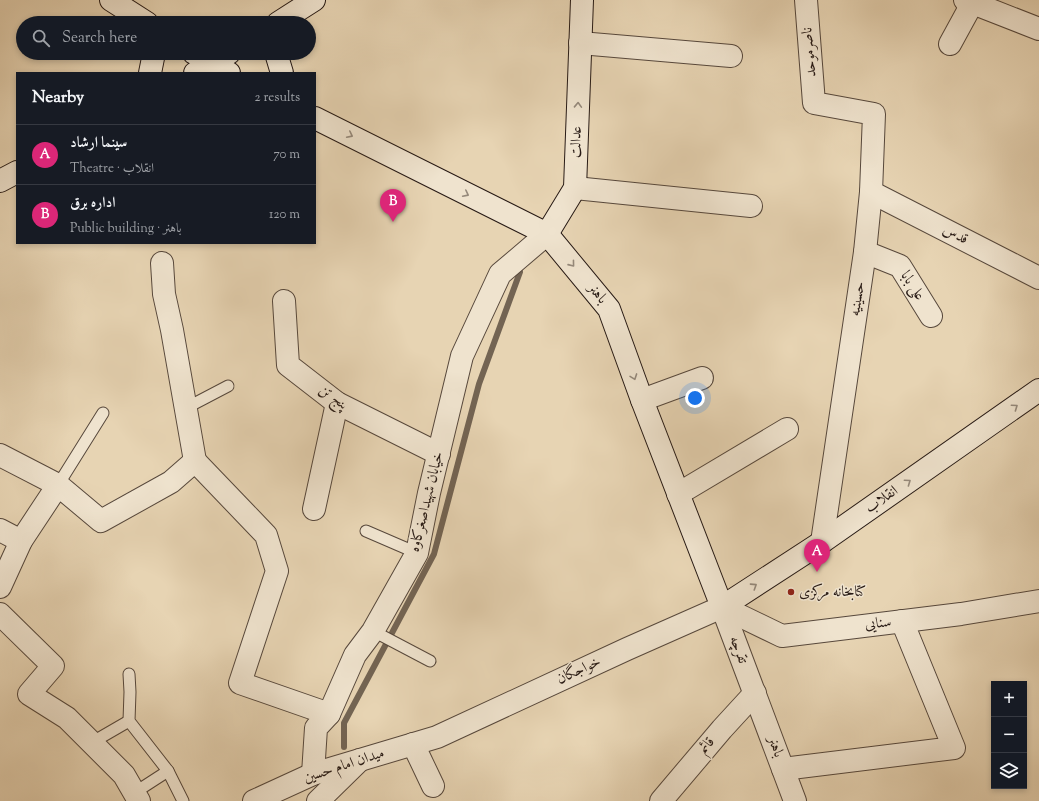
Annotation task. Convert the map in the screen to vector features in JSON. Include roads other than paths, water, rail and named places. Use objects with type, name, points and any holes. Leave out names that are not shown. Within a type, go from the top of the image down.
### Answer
[{"type":"street","points":[[111,0],[136,16]]},
{"type":"street","points":[[292,16],[314,0]]},
{"type":"street","name":"عدالت","points":[[547,234],[575,188],[582,0]]},
{"type":"street","name":"ناصرموحد","points":[[806,0],[814,103]]},
{"type":"street","points":[[950,44],[971,1],[1039,29]]},
{"type":"street","points":[[580,43],[731,56]]},
{"type":"street","points":[[150,72],[153,60]]},
{"type":"street","points":[[278,60],[282,72]]},
{"type":"street","name":"حسینیه","points":[[814,103],[874,114],[871,192],[864,252],[822,542]]},
{"type":"street","name":"باهنر","points":[[316,118],[547,234],[609,309],[642,400],[722,607]]},
{"type":"street","points":[[0,181],[16,173]]},
{"type":"street","points":[[575,188],[751,206]]},
{"type":"street","name":"قدس","points":[[871,192],[1039,278]]},
{"type":"street","name":"خیابان شهیداصغرکاوه","points":[[313,774],[316,728],[329,714],[355,655],[373,631],[416,553],[462,356],[500,274],[547,234]]},
{"type":"street","name":"علی بابا","points":[[864,252],[900,266],[931,316]]},
{"type":"street","points":[[162,262],[164,294],[172,330],[195,461],[266,534],[277,572],[240,683],[329,714]]},
{"type":"street","name":"پنج تن","points":[[284,301],[288,365],[338,403],[439,454]]},
{"type":"street","points":[[642,400],[702,378]]},
{"type":"street","name":"انقلاب","points":[[722,607],[822,542],[1039,390]]},
{"type":"street","points":[[314,509],[338,403]]},
{"type":"street","points":[[678,494],[787,429]]},
{"type":"street","points":[[0,456],[58,485],[101,521],[171,482],[195,461]]},
{"type":"street","points":[[0,587],[21,541],[58,485]]},
{"type":"street","points":[[0,530],[21,541]]},
{"type":"street","name":"سنایی","points":[[722,607],[782,636],[961,614],[1039,601]]},
{"type":"street","name":"تقرچه","points":[[722,607],[755,693]]},
{"type":"street","name":"خواجگان","points":[[437,737],[627,649],[722,607]]},
{"type":"street","points":[[0,614],[53,666],[29,694],[67,718],[124,775],[136,797]]},
{"type":"street","points":[[783,769],[954,748],[902,621]]},
{"type":"street","name":"باهنر","points":[[755,693],[795,801]]},
{"type":"street","name":"قائم","points":[[661,801],[722,729],[755,693]]},
{"type":"street","name":"میدان امام حسین","points":[[254,801],[313,774],[437,737]]},
{"type":"street","points":[[413,744],[433,786]]},
{"type":"street","points":[[318,801],[360,760]]},
{"type":"lane","points":[[186,408],[228,386]]},
{"type":"lane","points":[[58,485],[103,413]]},
{"type":"lane","points":[[366,531],[416,553]]},
{"type":"lane","points":[[373,631],[430,661]]},
{"type":"lane","points":[[129,674],[129,721],[168,771],[182,801]]},
{"type":"lane","points":[[91,743],[129,721]]},
{"type":"lane","points":[[136,797],[168,771]]},
{"type":"waterway","points":[[344,747],[344,723],[434,554],[479,384],[520,272]]},
{"type":"place","name":"اداره برق","points":[[393,222]]},
{"type":"place","name":"سینما ارشاد","points":[[817,572]]},
{"type":"place","name":"کتابخانه مرکزی","points":[[791,592]]}]
